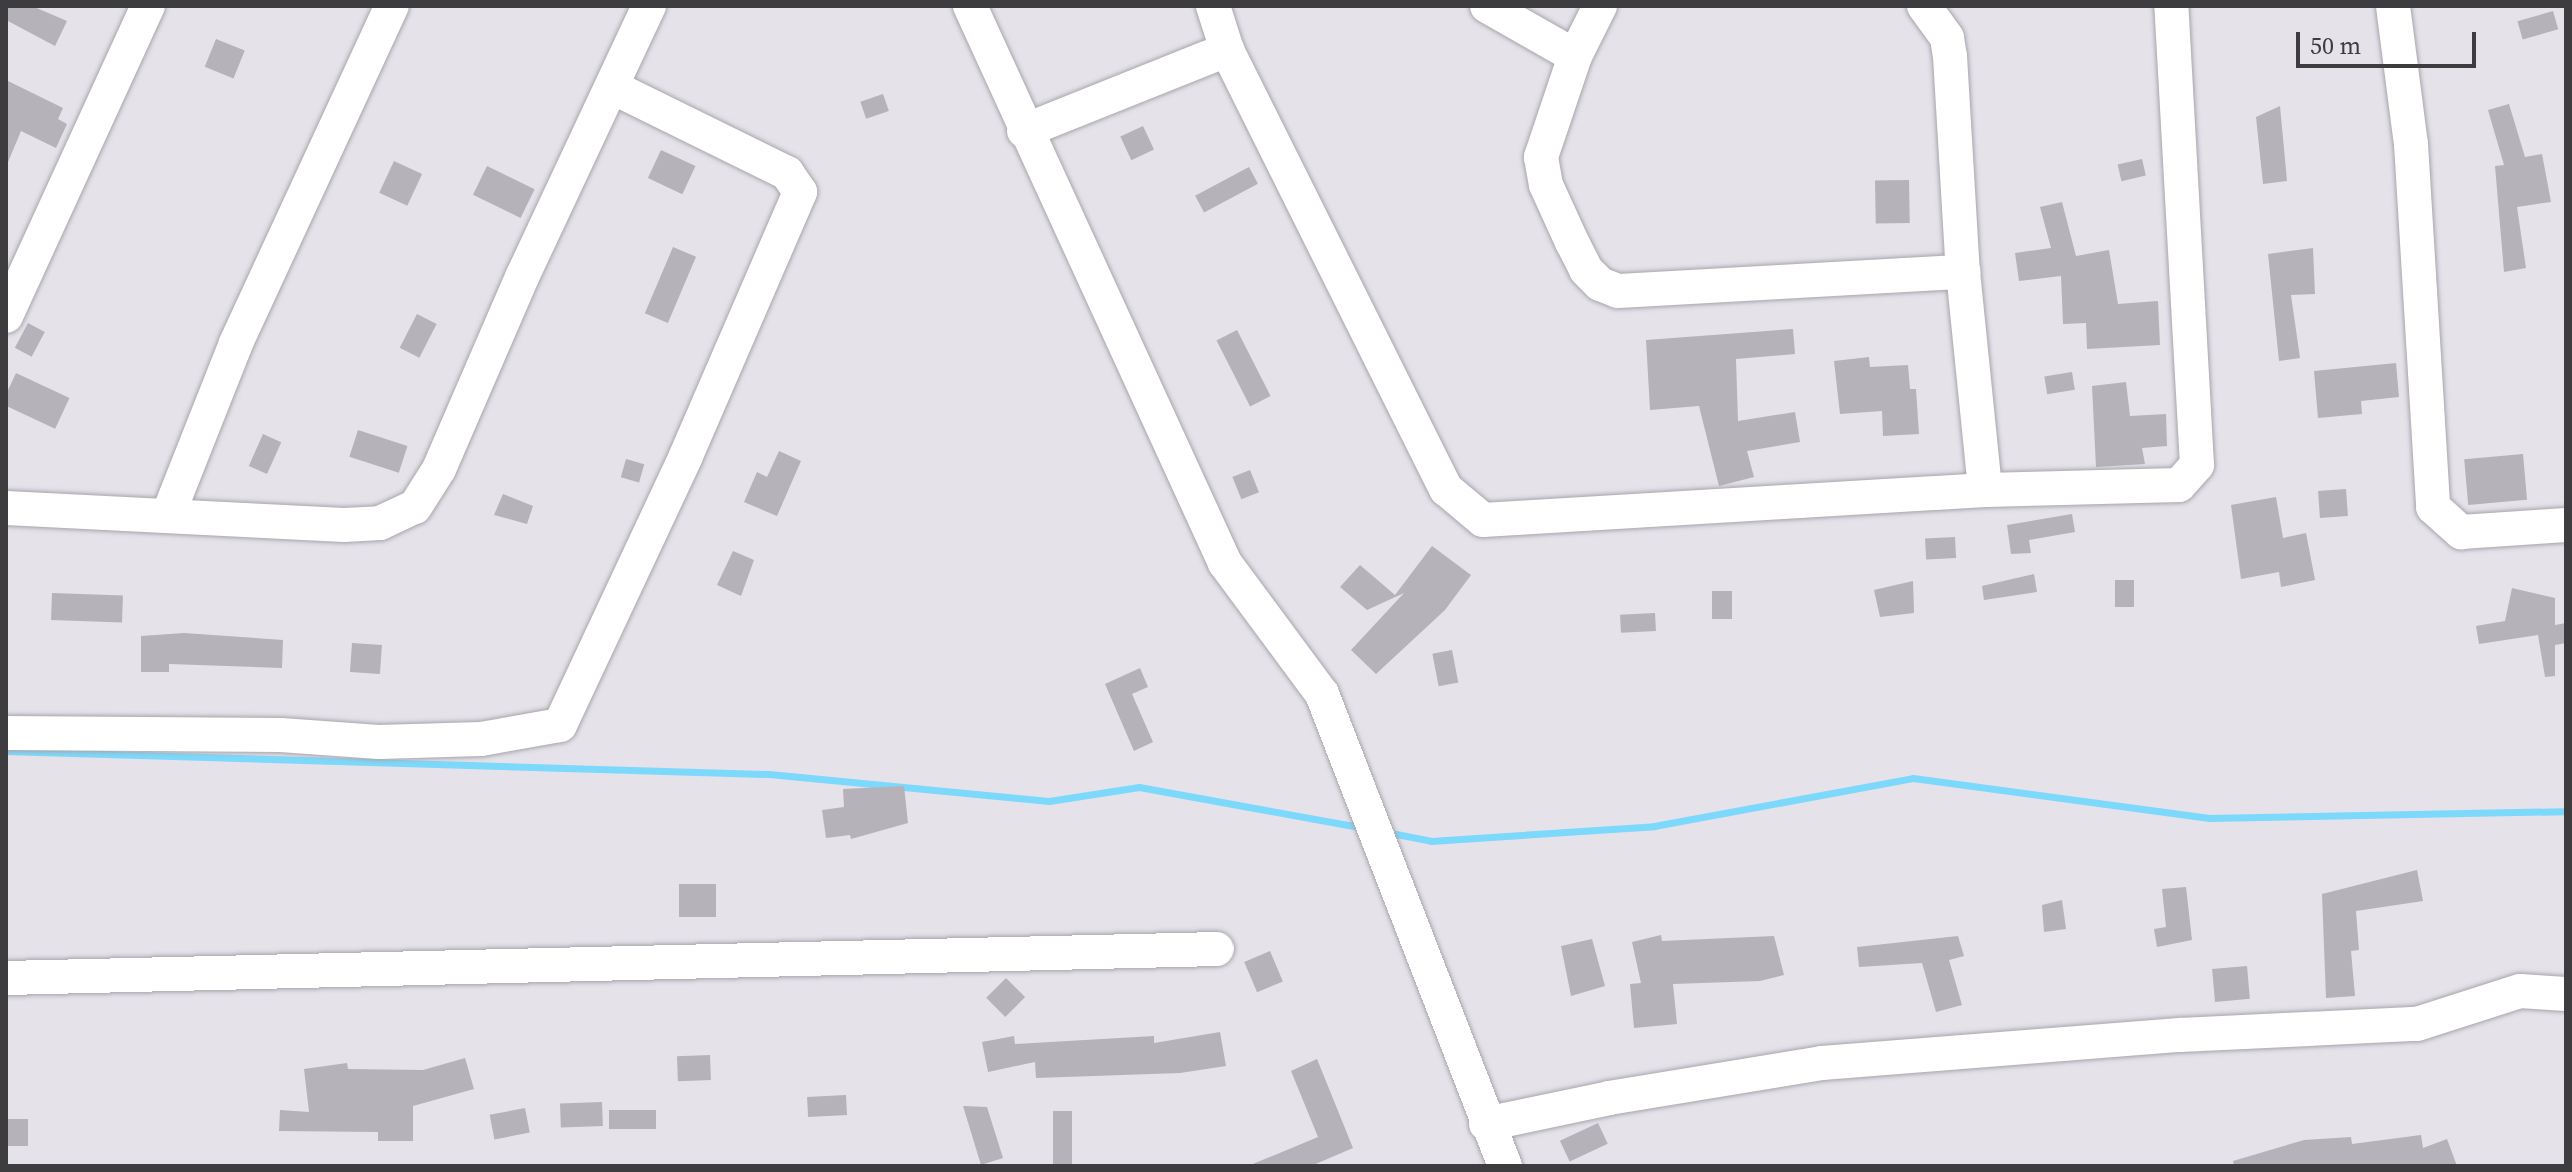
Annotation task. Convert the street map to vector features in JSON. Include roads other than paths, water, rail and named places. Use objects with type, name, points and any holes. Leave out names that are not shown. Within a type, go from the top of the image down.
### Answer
[{"type":"street","points":[[6,316],[148,6]]},
{"type":"street","points":[[168,515],[236,343],[392,6]]},
{"type":"street","points":[[6,508],[344,525],[380,523],[415,507],[439,469],[523,275],[614,88],[649,6]]},
{"type":"street","points":[[970,6],[1024,131],[1225,563],[1322,694],[1486,1124],[1505,1166]]},
{"type":"street","points":[[1213,6],[1227,50],[1446,489],[1483,520],[1985,490],[2179,485],[2197,465],[2171,6]]},
{"type":"street","points":[[1487,6],[1575,56]]},
{"type":"street","points":[[1600,6],[1575,56],[1541,157],[1546,185],[1586,270],[1600,284],[1618,291],[1963,272]]},
{"type":"street","points":[[1924,6],[1947,38],[1950,56],[1963,272],[1985,490]]},
{"type":"street","points":[[2393,6],[2411,144],[2433,507],[2461,532],[2566,525]]},
{"type":"street","points":[[1024,131],[1227,50]]},
{"type":"street","points":[[6,733],[281,735],[379,742],[481,739],[560,725],[678,473],[800,192],[787,173],[614,88]]},
{"type":"street","points":[[6,978],[1217,949]]},
{"type":"street","points":[[1486,1124],[1822,1063],[2180,1035],[2417,1024],[2520,991],[2566,994]]},
{"type":"waterway","points":[[6,751],[769,774],[1049,801],[1139,787],[1353,826]]},
{"type":"waterway","points":[[1396,834],[1431,841],[1654,826],[1913,778],[2209,818],[2566,811]]}]
